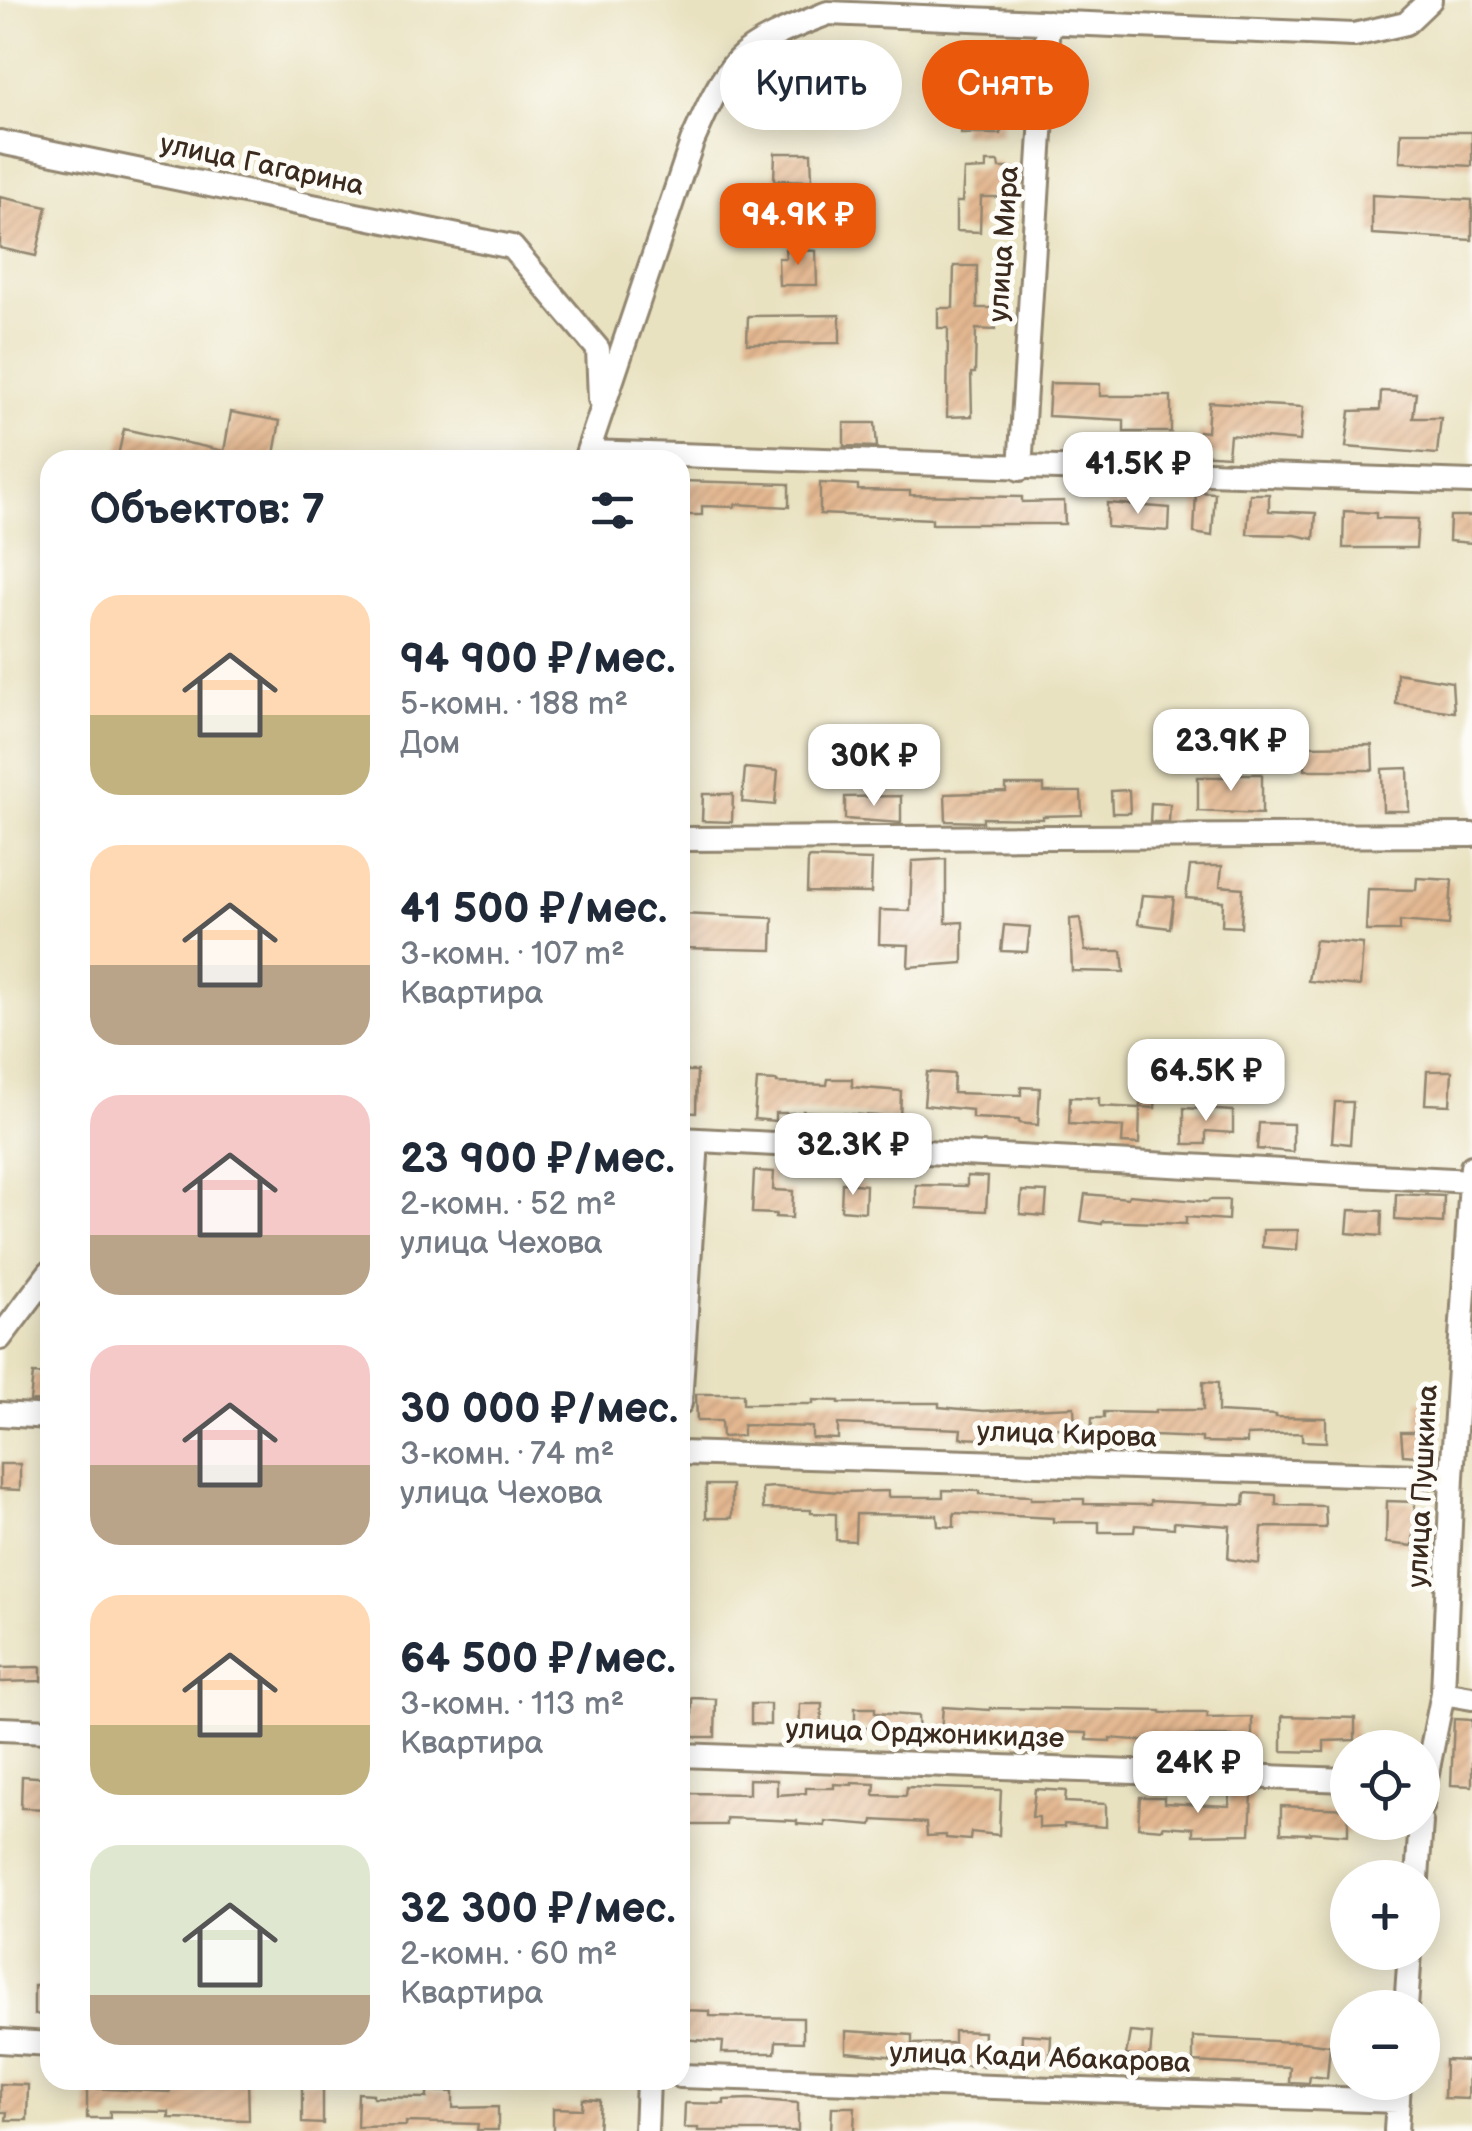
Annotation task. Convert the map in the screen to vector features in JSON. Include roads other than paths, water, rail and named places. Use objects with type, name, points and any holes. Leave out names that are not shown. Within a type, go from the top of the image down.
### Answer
[{"type":"street","points":[[588,450],[692,142],[714,94],[740,58],[782,31],[828,13],[1354,35],[1406,23],[1430,0]]},
{"type":"street","name":"улица Мира","points":[[1020,469],[1048,22]]},
{"type":"street","name":"улица Гагарина","points":[[0,142],[512,247],[598,349],[601,416]]},
{"type":"street","points":[[690,459],[1472,482]]},
{"type":"street","points":[[690,839],[1472,834]]},
{"type":"street","points":[[690,1139],[1471,1180]]},
{"type":"street","name":"улица Пушкина","points":[[1436,1730],[1444,1693],[1452,1477],[1472,1168]]},
{"type":"street","points":[[0,1338],[40,1285]]},
{"type":"street","points":[[0,1414],[40,1416]]},
{"type":"street","name":"улица Кирова","points":[[690,1453],[1452,1477]]},
{"type":"street","points":[[1444,1693],[1472,1698]]},
{"type":"street","points":[[0,1729],[40,1731]]},
{"type":"street","name":"улица Орджоникидзе","points":[[690,1756],[1330,1779]]},
{"type":"street","points":[[0,2042],[40,2044]]},
{"type":"street","name":"улица Кади Абакарова","points":[[690,2076],[1330,2090]]},
{"type":"street","points":[[646,2131],[648,2090]]},
{"type":"street","points":[[1396,2131],[1398,2100]]}]
